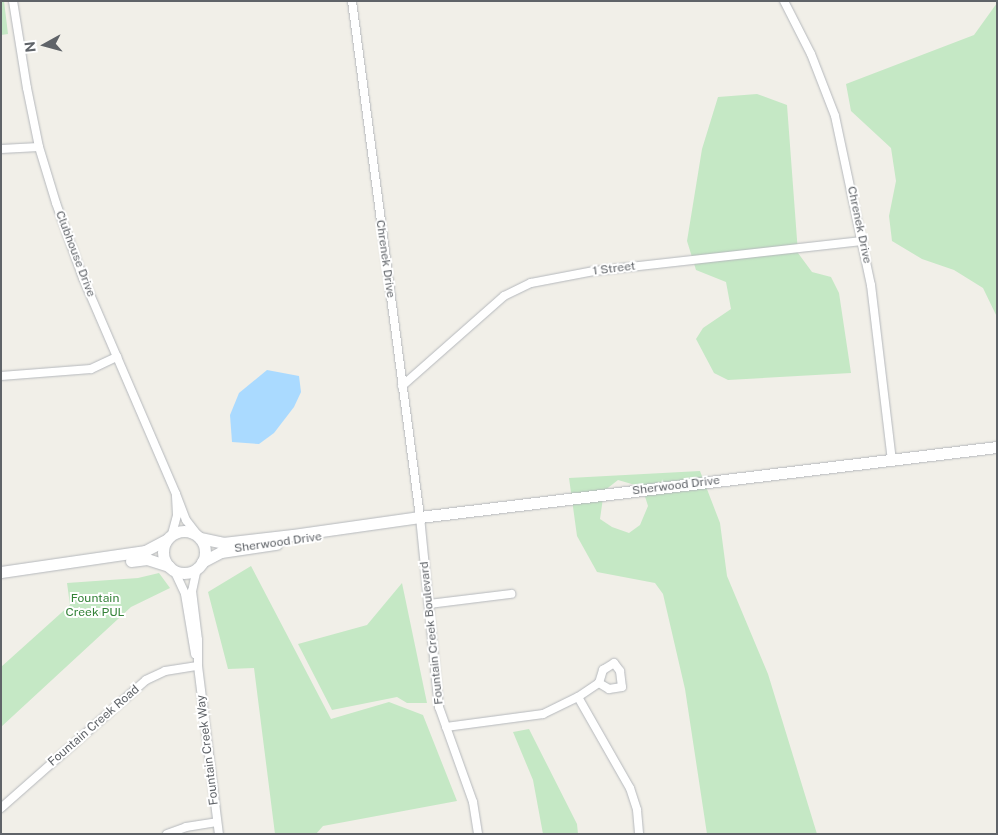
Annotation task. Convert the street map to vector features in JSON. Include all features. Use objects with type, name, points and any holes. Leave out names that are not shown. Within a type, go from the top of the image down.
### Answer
[{"type":"street","name":"Clubhouse Drive","points":[[13,1],[39,147],[69,238],[186,520],[200,538]]},
{"type":"street","name":"Chrenek Drive","points":[[352,1],[420,517]]},
{"type":"street","name":"Chrenek Drive","points":[[784,1],[810,54],[835,116],[871,285],[892,460]]},
{"type":"street","points":[[1,149],[39,147]]},
{"type":"street","name":"1 Street","points":[[402,386],[504,296],[531,283],[594,271],[862,241]]},
{"type":"street","points":[[1,376],[91,369],[117,357]]},
{"type":"street","name":"Sherwood Drive","points":[[200,538],[223,543],[355,525],[997,447]]},
{"type":"street","name":"Clubhouse Drive","points":[[169,537],[176,515],[176,494]]},
{"type":"street","name":"Fountain Creek Boulevard","points":[[420,517],[439,707],[473,802],[478,834]]},
{"type":"street","name":"Sherwood Drive","points":[[199,565],[222,552],[325,537],[355,525]]},
{"type":"street","points":[[1,572],[46,570],[143,559],[154,560],[186,573],[199,565],[205,550],[200,538],[190,531],[177,531],[145,551],[17,571]]},
{"type":"street","points":[[169,537],[162,554],[171,568]]},
{"type":"street","name":"Fountain Creek Way","points":[[199,565],[192,591],[198,640],[198,666],[219,834]]},
{"type":"street","name":"Fountain Creek Way","points":[[171,568],[185,594],[191,641],[198,666]]},
{"type":"street","points":[[429,604],[511,594]]},
{"type":"street","name":"Fountain Creek Road","points":[[1,808],[146,680],[165,671],[198,666]]},
{"type":"street","points":[[446,727],[543,714],[578,697],[599,683]]},
{"type":"street","points":[[578,697],[630,788],[637,810],[640,834]]},
{"type":"street","points":[[167,834],[186,827],[217,822]]},
{"type":"green space","points":[[1,1],[4,1],[8,34],[1,35]]},
{"type":"green space","points":[[997,3],[997,317],[983,288],[954,270],[922,259],[892,241],[889,216],[896,181],[891,148],[851,111],[846,84],[974,35]]},
{"type":"green space","points":[[757,94],[787,105],[798,253],[812,272],[831,277],[839,293],[851,373],[728,380],[714,373],[696,339],[703,328],[731,309],[726,282],[696,270],[687,241],[702,149],[718,97]]},
{"type":"green space","points":[[700,471],[720,523],[727,576],[768,674],[817,834],[707,834],[685,689],[663,594],[655,583],[597,572],[577,536],[569,478]],"holes":[[[618,480],[642,487],[648,506],[640,525],[629,533],[612,527],[600,519],[604,491]]]},
{"type":"green space","points":[[251,566],[331,719],[389,702],[423,715],[457,801],[323,826],[316,834],[275,834],[254,668],[228,669],[208,592]]},
{"type":"green space","name":"Fountain Creek PUL","points":[[159,573],[170,588],[131,607],[1,727],[1,667],[70,605],[67,583],[138,578]]},
{"type":"green space","points":[[402,583],[427,703],[407,703],[397,697],[332,710],[298,644],[367,625]]},
{"type":"green space","points":[[529,729],[577,824],[578,834],[543,834],[533,780],[513,732]]},
{"type":"water","points":[[267,370],[299,376],[301,392],[294,407],[274,433],[259,444],[232,442],[230,415],[239,393]]}]
